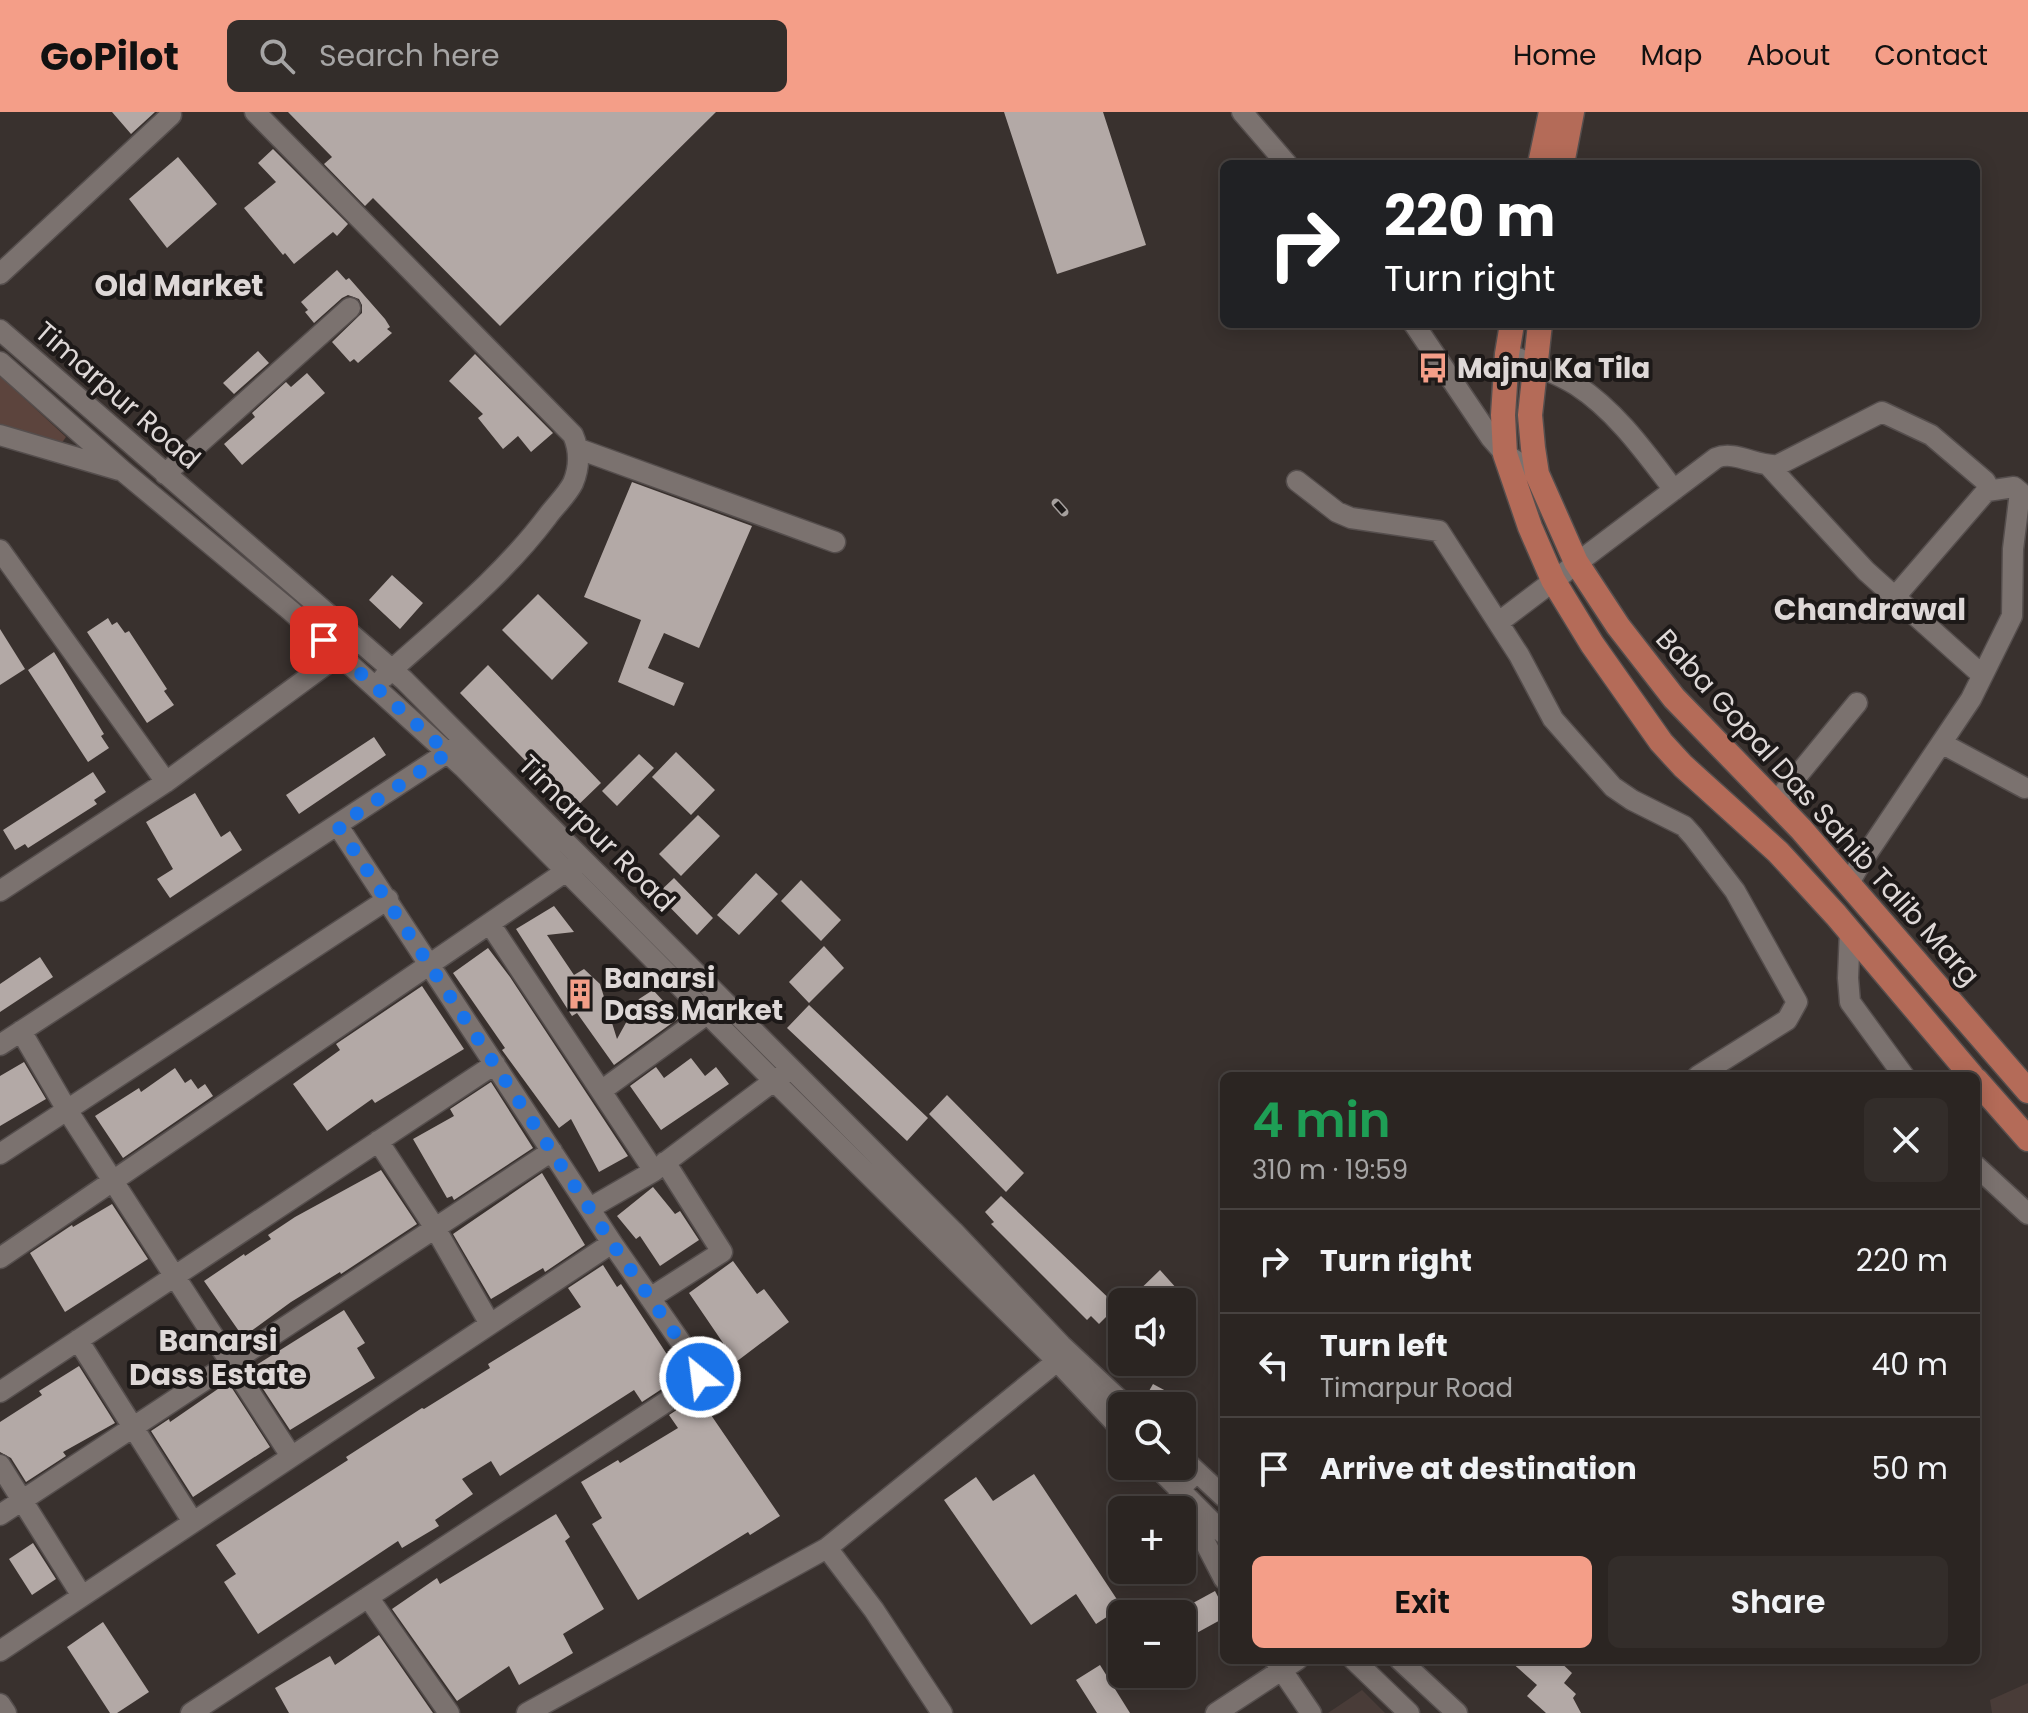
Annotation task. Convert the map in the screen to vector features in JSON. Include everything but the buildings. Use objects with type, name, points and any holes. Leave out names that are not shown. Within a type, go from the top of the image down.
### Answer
[{"type":"main road","points":[[1541,160],[1551,112]]},
{"type":"main road","points":[[1563,160],[1572,112]]},
{"type":"main road","name":"Baba Gopal Das Sahib Talib Marg","points":[[1511,328],[1503,415],[1505,454],[1530,527],[1553,580],[1592,644],[1661,742],[1683,766],[1778,852],[1850,930],[1969,1072]]},
{"type":"main road","name":"Baba Gopal Das Sahib Talib Marg","points":[[1540,328],[1530,415],[1537,474],[1576,562],[1618,626],[1674,698],[1849,883],[2028,1091]]},
{"type":"main road","name":"Baba Gopal Das Sahib Talib Marg","points":[[1980,1085],[2028,1139]]},
{"type":"street","points":[[255,112],[573,435],[579,449],[572,484],[532,538],[467,604],[376,685]]},
{"type":"street","points":[[1242,112],[1284,160]]},
{"type":"street","points":[[0,274],[171,115]]},
{"type":"street","points":[[165,474],[350,308]]},
{"type":"street","points":[[1417,328],[1481,426],[1505,454],[1537,474]]},
{"type":"street","name":"Timarpur Road","points":[[0,330],[393,669],[465,740],[576,865],[716,1007],[773,1080],[1062,1356],[1108,1392]]},
{"type":"street","points":[[1507,354],[1574,384],[1596,401],[1637,442],[1674,490]]},
{"type":"street","name":"Timarpur Road","points":[[0,362],[124,472],[376,685],[576,865]]},
{"type":"street","points":[[1499,622],[1719,456],[1769,466],[1786,462],[1882,412],[1931,435],[1985,481],[1989,488],[1894,598]]},
{"type":"street","points":[[0,435],[124,472]]},
{"type":"street","points":[[579,449],[835,542]]},
{"type":"street","points":[[1769,466],[1866,571],[1982,675]]},
{"type":"street","points":[[1297,481],[1337,512],[1351,518],[1439,531],[1499,622],[1553,719],[1613,787],[1684,826],[1735,891],[1797,1002],[1787,1020],[1704,1072]]},
{"type":"street","points":[[1849,883],[1943,744],[2012,616],[2013,549],[2020,492],[2014,487],[1987,491]]},
{"type":"street","points":[[0,550],[166,782]]},
{"type":"street","points":[[0,891],[166,782],[360,640]]},
{"type":"street","points":[[1775,803],[1857,703]]},
{"type":"street","points":[[0,1045],[465,740]]},
{"type":"street","points":[[1943,744],[2025,788]]},
{"type":"street","points":[[191,1713],[700,1377],[700,1370],[612,1243],[338,826]]},
{"type":"street","points":[[0,1258],[576,865]]},
{"type":"street","points":[[0,1154],[388,899]]},
{"type":"street","points":[[490,924],[601,1091],[722,1252],[650,1298]]},
{"type":"street","points":[[1850,930],[1850,1002],[1901,1072]]},
{"type":"street","points":[[601,1091],[716,1007]]},
{"type":"street","name":"Timarpur Road","points":[[716,1007],[792,1068],[953,1231],[1108,1413]]},
{"type":"street","points":[[21,1031],[173,1277],[291,1456]]},
{"type":"street","points":[[0,1392],[495,1064]]},
{"type":"street","points":[[590,1208],[660,1166],[792,1068]]},
{"type":"street","points":[[378,1141],[435,1228],[490,1324]]},
{"type":"street","points":[[0,1515],[552,1151]]},
{"type":"street","points":[[1980,1169],[2025,1205]]},
{"type":"street","points":[[0,1651],[612,1243]]},
{"type":"street","points":[[78,1340],[193,1522]]},
{"type":"street","points":[[527,1713],[827,1548],[1062,1356]]},
{"type":"street","points":[[0,1465],[82,1596]]},
{"type":"street","points":[[1178,1490],[1197,1472],[1220,1493]]},
{"type":"street","points":[[1169,1480],[1220,1530]]},
{"type":"street","points":[[1178,1490],[1220,1571]]},
{"type":"street","points":[[827,1548],[874,1610],[942,1713]]},
{"type":"street","points":[[368,1597],[449,1713]]},
{"type":"street","points":[[1216,1713],[1284,1664]]},
{"type":"street","points":[[1286,1664],[1311,1713]]},
{"type":"street","points":[[1358,1664],[1409,1713]]},
{"type":"street","points":[[1404,1664],[1457,1713]]},
{"type":"street","points":[[0,1704],[6,1713]]},
{"type":"shaded area","points":[[0,376],[66,437],[61,444],[0,426]]},
{"type":"shaded area","points":[[2028,1683],[2028,1713],[1992,1713],[1990,1700]]},
{"type":"shaded area","points":[[1362,1690],[1385,1713],[1328,1713]]},
{"type":"railway","points":[[1056,503],[1064,512]]},
{"type":"place","name":"Majnu Ka Tila","points":[[1433,368]]},
{"type":"place","name":"Banarsi Dass Market","points":[[580,994]]},
{"type":"district","name":"Old Market","points":[[179,286]]},
{"type":"district","name":"Chandrawal","points":[[1870,610]]},
{"type":"district","name":"Banarsi Dass Estate","points":[[218,1358]]},
{"type":"route","points":[[324,640],[448,753],[338,826],[612,1243],[700,1370],[700,1377]]}]
